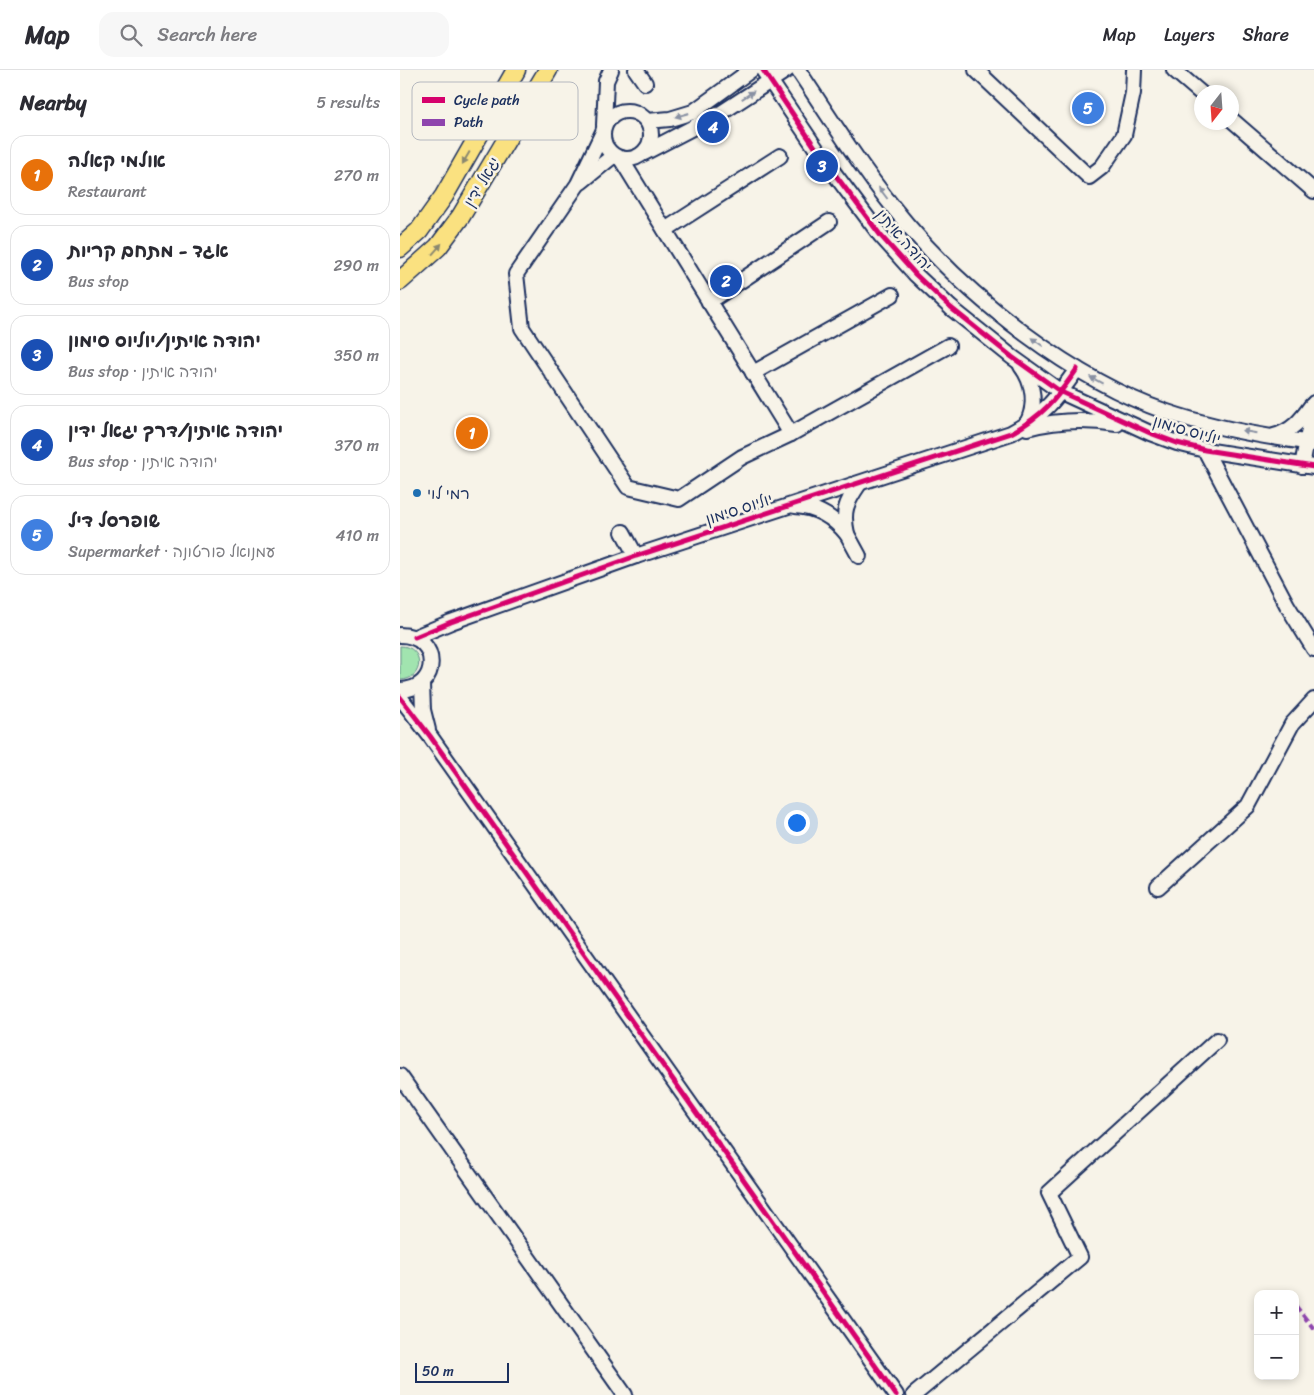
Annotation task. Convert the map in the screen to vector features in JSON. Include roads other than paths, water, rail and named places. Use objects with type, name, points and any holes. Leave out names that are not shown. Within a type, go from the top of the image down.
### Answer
[{"type":"main road","name":"יגאל ידין","points":[[509,82],[516,70]]},
{"type":"main road","name":"יגאל ידין","points":[[541,82],[548,70]]},
{"type":"main road","name":"יגאל ידין","points":[[400,248],[419,231],[444,196],[476,140]]},
{"type":"main road","name":"יגאל ידין","points":[[400,281],[438,248],[461,216],[506,140]]},
{"type":"street","points":[[611,70],[606,81],[603,142],[607,150],[617,157],[642,193],[791,434]]},
{"type":"street","points":[[636,70],[645,83]]},
{"type":"street","points":[[647,121],[670,119],[693,112],[738,75],[751,70]]},
{"type":"street","points":[[578,184],[617,157],[629,160],[641,156],[721,112],[767,76],[787,70]]},
{"type":"street","name":"יהודה איתין","points":[[798,70],[840,134],[900,216],[939,260],[972,291],[1020,330],[1077,370]]},
{"type":"street","points":[[976,70],[1089,177],[1102,167],[1124,135],[1133,93],[1134,70]]},
{"type":"street","points":[[1174,70],[1194,87]]},
{"type":"street","name":"יהודה איתין","points":[[767,76],[819,153],[880,236],[916,276],[951,308],[1012,357],[1061,392]]},
{"type":"street","points":[[606,92],[622,112]]},
{"type":"street","points":[[642,193],[641,156],[651,141],[650,127],[647,121],[640,115],[633,112],[622,112],[609,118],[578,184],[516,274],[522,328],[628,487],[679,499],[742,457],[791,434],[948,346]]},
{"type":"street","points":[[1239,126],[1314,191]]},
{"type":"street","points":[[664,230],[780,156]]},
{"type":"street","points":[[709,302],[829,222]]},
{"type":"street","points":[[753,373],[892,295]]},
{"type":"street","points":[[1012,357],[1022,367],[1032,386],[1031,411],[1026,425]]},
{"type":"street","name":"יוליוס סימון","points":[[415,637],[451,622],[636,556],[1012,432],[1026,425],[1042,413],[1077,370],[1164,411],[1214,426],[1310,442]]},
{"type":"street","name":"יוליוס סימון","points":[[1061,392],[1135,427],[1177,443],[1205,450],[1308,467]]},
{"type":"street","points":[[1271,436],[1283,433],[1295,425],[1314,402]]},
{"type":"street","points":[[1308,467],[1314,402]]},
{"type":"street","points":[[1012,432],[1040,424],[1065,421],[1089,421],[1135,427]]},
{"type":"street","points":[[1205,450],[1287,605],[1314,649]]},
{"type":"street","points":[[847,534],[844,516],[852,493],[858,484]]},
{"type":"street","points":[[792,505],[810,508],[833,520],[847,534],[859,556]]},
{"type":"street","points":[[623,532],[636,556]]},
{"type":"street","points":[[431,658],[440,636],[451,622]]},
{"type":"street","points":[[400,635],[415,637],[428,649],[431,658],[428,676],[422,684],[414,689],[400,690]]},
{"type":"street","points":[[422,684],[423,710],[430,736]]},
{"type":"street","points":[[400,697],[430,736],[896,1395]]},
{"type":"street","points":[[1158,887],[1248,806],[1292,724],[1314,700]]},
{"type":"street","points":[[914,1395],[1080,1257],[1049,1193],[1217,1040]]},
{"type":"street","points":[[400,1076],[625,1395]]},
{"type":"place","name":"שופרסל דיל","points":[[1088,108]]},
{"type":"place","name":"יהודה איתין/דרך יגאל ידין","points":[[713,127]]},
{"type":"place","name":"יהודה איתין/יוליוס סימון","points":[[822,166]]},
{"type":"place","name":"אגד - מתחם קריות","points":[[726,281]]},
{"type":"place","name":"אולמי קאלה","points":[[472,433]]},
{"type":"place","name":"רמי לוי","points":[[417,493]]}]
